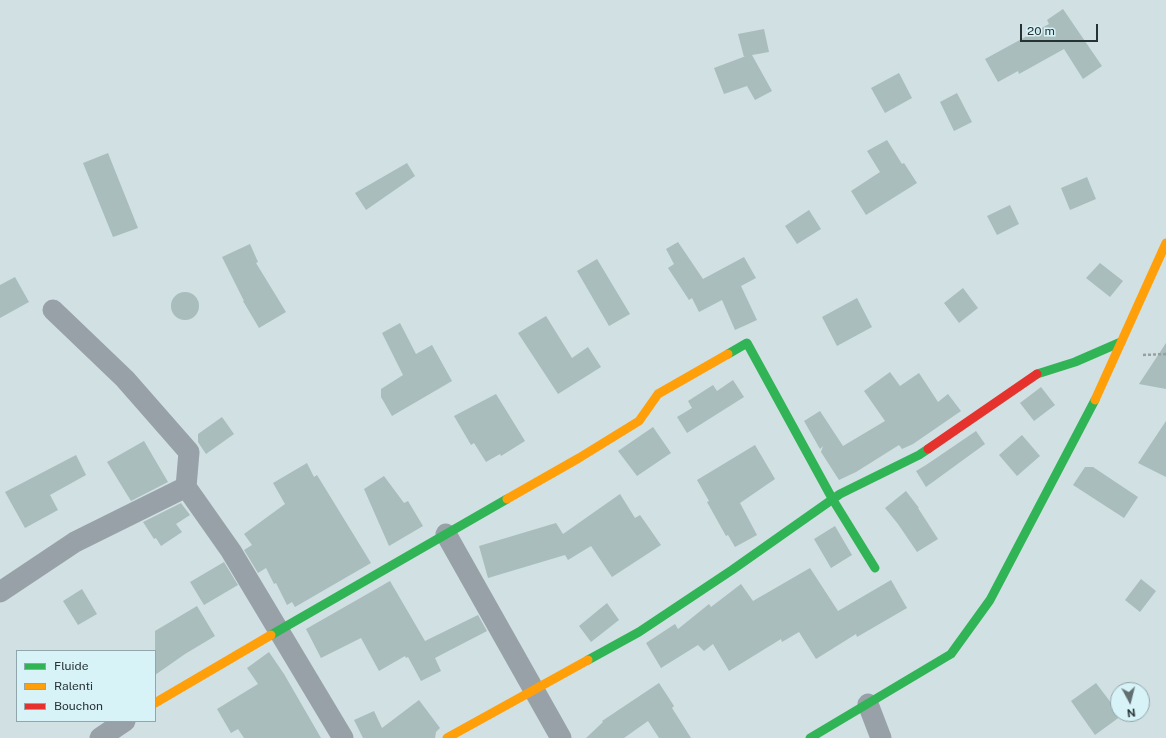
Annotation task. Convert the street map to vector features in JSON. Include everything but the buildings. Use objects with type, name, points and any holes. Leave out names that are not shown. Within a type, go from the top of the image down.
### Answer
[{"type":"street","points":[[810,738],[951,654],[990,600],[1096,398],[1166,243]]},
{"type":"street","points":[[53,310],[125,379],[189,452],[186,487],[231,551],[343,738]]},
{"type":"street","points":[[447,738],[639,632],[732,570],[840,494],[919,455],[1035,375],[1075,362],[1122,342]]},
{"type":"street","points":[[156,702],[579,458],[639,421],[658,394],[747,344],[833,500],[875,568]]},
{"type":"street","points":[[0,592],[75,542],[186,487]]},
{"type":"street","points":[[446,534],[561,738]]},
{"type":"street","points":[[868,704],[881,738]]},
{"type":"street","points":[[100,738],[124,722]]},
{"type":"traffic: fast","points":[[1037,374],[1075,362],[1121,342]]},
{"type":"traffic: fast","points":[[728,354],[747,343],[833,500],[875,568]]},
{"type":"traffic: fast","points":[[810,738],[951,654],[990,600],[1095,400]]},
{"type":"traffic: fast","points":[[588,660],[639,632],[732,570],[840,494],[919,455],[928,449]]},
{"type":"traffic: fast","points":[[271,635],[507,499]]},
{"type":"traffic: slow","points":[[1095,400],[1166,243]]},
{"type":"traffic: slow","points":[[507,499],[579,458],[639,421],[658,394],[728,354]]},
{"type":"traffic: slow","points":[[156,702],[271,635]]},
{"type":"traffic: slow","points":[[447,738],[588,660]]},
{"type":"traffic: jam","points":[[928,449],[1037,374]]}]
